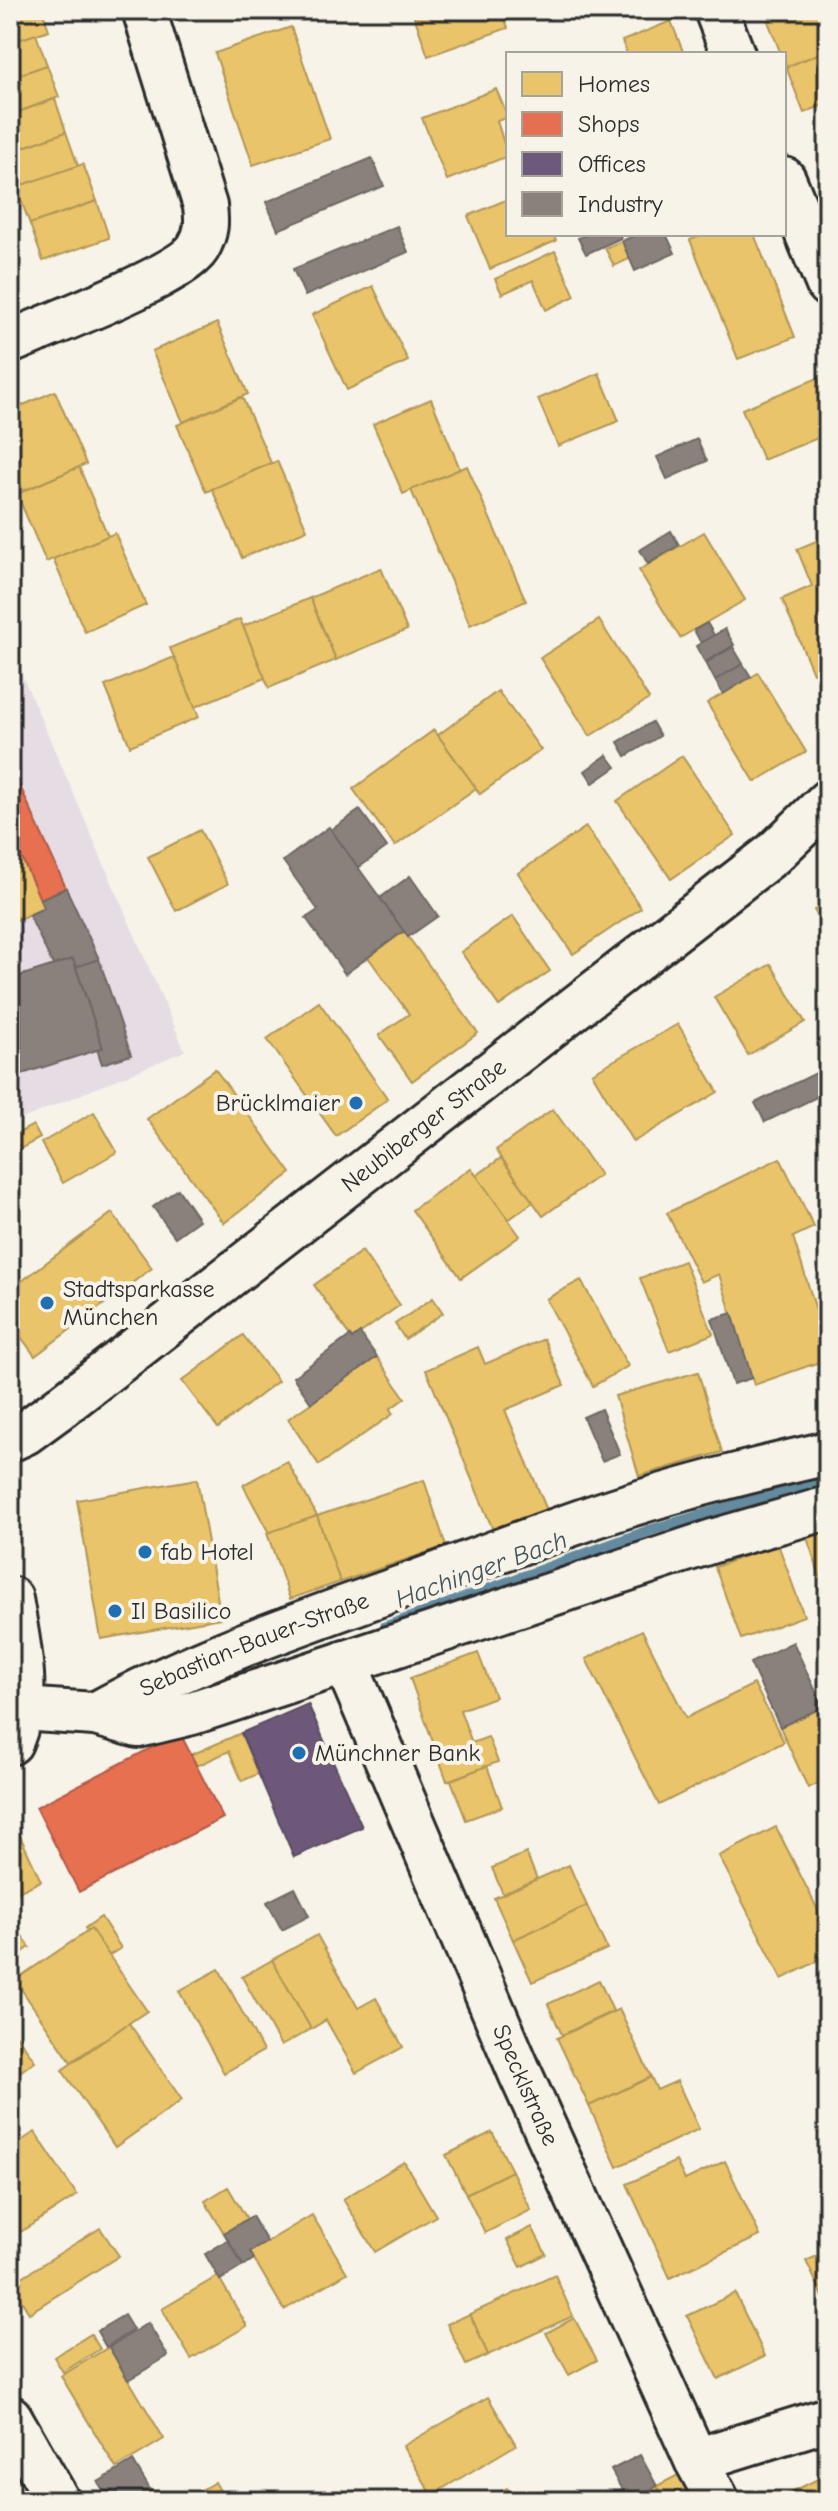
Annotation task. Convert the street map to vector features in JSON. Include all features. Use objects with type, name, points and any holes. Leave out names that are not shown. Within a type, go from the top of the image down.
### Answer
[{"type":"main road","points":[[10,1599],[22,1683],[16,1726]]},
{"type":"street","points":[[10,342],[170,272],[197,250],[202,239],[207,225],[205,206],[144,10]]},
{"type":"street","points":[[716,10],[732,52]]},
{"type":"street","points":[[786,184],[828,285]]},
{"type":"street","name":"Neubiberger Straße","points":[[10,1440],[62,1406],[760,864],[828,801]]},
{"type":"street","name":"Sebastian-Bauer-Straße","points":[[16,1726],[95,1714],[163,1680],[325,1615],[604,1513],[695,1485],[828,1453]]},
{"type":"street","name":"Sebastian-Bauer-Straße","points":[[95,1714],[138,1726],[192,1713],[716,1540],[828,1508]]},
{"type":"street","name":"Specklstraße","points":[[345,1662],[520,2073],[696,2460],[718,2501]]},
{"type":"street","points":[[10,2417],[58,2501]]},
{"type":"street","points":[[696,2460],[828,2419]]},
{"type":"shaded area","points":[[10,647],[185,1051],[10,1124]]},
{"type":"building: Homes","points":[[10,10],[42,10],[49,30],[10,43]]},
{"type":"building: Homes","points":[[412,10],[501,10],[508,28],[428,56]]},
{"type":"building: Homes","points":[[796,10],[828,10],[828,50],[786,67],[786,52],[780,52],[768,21]]},
{"type":"building: Homes","points":[[671,21],[683,52],[626,52],[622,41]]},
{"type":"building: Homes","points":[[291,27],[330,139],[253,165],[215,53]]},
{"type":"building: Homes","points":[[36,34],[47,65],[10,78],[10,43]]},
{"type":"building: Homes","points":[[828,50],[828,103],[804,113],[786,67]]},
{"type":"building: Homes","points":[[47,65],[59,97],[10,115],[10,78]]},
{"type":"building: Homes","points":[[496,89],[506,112],[506,118],[497,121],[506,157],[447,180],[422,118]]},
{"type":"building: Homes","points":[[55,99],[66,132],[10,152],[10,115]]},
{"type":"building: Homes","points":[[66,132],[78,166],[11,190],[10,152]]},
{"type":"building: Homes","points":[[83,164],[97,201],[30,224],[16,187]]},
{"type":"building: Homes","points":[[506,200],[506,236],[554,236],[556,241],[490,269],[468,216]]},
{"type":"building: Homes","points":[[97,201],[109,238],[43,261],[30,224]]},
{"type":"building: Homes","points":[[699,236],[755,236],[795,337],[738,359],[690,240]]},
{"type":"building: Homes","points":[[622,241],[629,259],[614,266],[605,248]]},
{"type":"building: Homes","points":[[555,251],[575,296],[546,310],[533,280],[502,294],[495,279]]},
{"type":"building: Homes","points":[[373,286],[408,361],[347,390],[312,315]]},
{"type":"building: Homes","points":[[217,323],[248,394],[183,422],[152,351]]},
{"type":"building: Homes","points":[[599,373],[619,421],[558,446],[538,399]]},
{"type":"building: Homes","points":[[818,378],[828,402],[828,434],[763,460],[742,409]]},
{"type":"building: Homes","points":[[55,391],[86,464],[23,491],[10,460],[10,411]]},
{"type":"building: Homes","points":[[242,397],[271,463],[206,492],[177,425]]},
{"type":"building: Homes","points":[[431,399],[460,469],[403,494],[373,424]]},
{"type":"building: Homes","points":[[277,461],[307,530],[242,558],[212,489]]},
{"type":"building: Homes","points":[[467,466],[526,601],[470,625],[411,490]]},
{"type":"building: Homes","points":[[79,467],[108,536],[46,562],[17,494]]},
{"type":"building: Homes","points":[[704,532],[745,600],[680,638],[639,570]]},
{"type":"building: Homes","points":[[115,533],[146,605],[85,632],[53,559]]},
{"type":"building: Homes","points":[[828,536],[828,667],[813,673],[782,599],[812,586],[797,549]]},
{"type":"building: Homes","points":[[381,568],[407,630],[336,660],[310,598]]},
{"type":"building: Homes","points":[[310,598],[336,660],[269,688],[243,626]]},
{"type":"building: Homes","points":[[240,619],[265,678],[195,707],[170,648]]},
{"type":"building: Homes","points":[[599,620],[649,699],[590,736],[540,658]]},
{"type":"building: Homes","points":[[174,657],[199,717],[130,746],[105,686]]},
{"type":"building: Homes","points":[[758,673],[806,752],[755,782],[707,703]]},
{"type":"building: Homes","points":[[498,691],[541,750],[480,794],[438,735]]},
{"type":"building: Homes","points":[[434,730],[476,788],[395,846],[353,789]]},
{"type":"building: Homes","points":[[682,756],[735,835],[671,879],[617,801]]},
{"type":"building: Homes","points":[[586,827],[641,908],[573,954],[518,873]]},
{"type":"building: Homes","points":[[200,830],[228,884],[176,911],[148,857]]},
{"type":"building: Homes","points":[[10,831],[44,908],[10,923]]},
{"type":"building: Homes","points":[[828,902],[828,934],[814,910]]},
{"type":"building: Homes","points":[[513,916],[550,971],[499,1006],[461,952]]},
{"type":"building: Homes","points":[[404,931],[478,1033],[412,1081],[379,1035],[409,1014],[368,957]]},
{"type":"building: Homes","points":[[771,964],[805,1022],[748,1055],[714,997]]},
{"type":"building: Homes","points":[[319,1002],[388,1099],[336,1136],[267,1039]]},
{"type":"building: Homes","points":[[678,1024],[718,1092],[633,1142],[592,1073]]},
{"type":"building: Homes","points":[[215,1069],[291,1173],[224,1223],[147,1119]]},
{"type":"building: Homes","points":[[553,1109],[600,1175],[543,1216],[496,1150]]},
{"type":"building: Homes","points":[[94,1112],[117,1152],[63,1183],[41,1143]]},
{"type":"building: Homes","points":[[33,1125],[40,1138],[20,1149],[13,1136]]},
{"type":"building: Homes","points":[[501,1158],[533,1202],[508,1220],[476,1176]]},
{"type":"building: Homes","points":[[780,1158],[814,1227],[793,1237],[828,1348],[828,1359],[754,1385],[719,1274],[701,1282],[667,1213]]},
{"type":"building: Homes","points":[[471,1168],[520,1236],[461,1278],[412,1210]]},
{"type":"building: Homes","points":[[112,1213],[152,1268],[35,1356],[10,1322],[10,1290]]},
{"type":"building: Homes","points":[[362,1251],[400,1305],[352,1339],[314,1285]]},
{"type":"building: Homes","points":[[684,1261],[713,1334],[669,1351],[640,1278]]},
{"type":"building: Homes","points":[[581,1280],[628,1366],[593,1386],[546,1299]]},
{"type":"building: Homes","points":[[433,1298],[443,1313],[405,1339],[395,1324]]},
{"type":"building: Homes","points":[[243,1335],[278,1381],[218,1428],[182,1381]]},
{"type":"building: Homes","points":[[544,1339],[564,1385],[505,1410],[549,1515],[496,1537],[426,1370],[478,1347],[485,1364]]},
{"type":"building: Homes","points":[[377,1357],[405,1398],[390,1409],[393,1414],[319,1465],[288,1419]]},
{"type":"building: Homes","points":[[698,1372],[722,1452],[639,1476],[615,1396]]},
{"type":"building: Homes","points":[[287,1461],[317,1516],[269,1533],[243,1485]]},
{"type":"building: Homes","points":[[197,1479],[221,1618],[101,1639],[77,1500]]},
{"type":"building: Homes","points":[[424,1480],[446,1546],[340,1582],[317,1516]]},
{"type":"building: Homes","points":[[317,1516],[340,1582],[290,1599],[267,1533]]},
{"type":"building: Homes","points":[[828,1528],[828,1600],[806,1535]]},
{"type":"building: Homes","points":[[778,1544],[804,1616],[741,1639],[715,1567]]},
{"type":"building: Homes","points":[[642,1630],[686,1718],[754,1684],[784,1742],[659,1805],[586,1659]]},
{"type":"building: Homes","points":[[478,1653],[495,1697],[460,1710],[472,1743],[488,1737],[498,1762],[447,1781],[410,1678]]},
{"type":"building: Homes","points":[[828,1705],[828,1779],[808,1788],[780,1727]]},
{"type":"building: Homes","points":[[241,1733],[258,1774],[242,1781],[229,1751],[197,1766],[191,1755]]},
{"type":"building: Homes","points":[[487,1766],[502,1807],[466,1820],[451,1780]]},
{"type":"building: Homes","points":[[10,1820],[41,1881],[10,1896]]},
{"type":"building: Homes","points":[[776,1827],[828,1930],[828,1956],[782,1979],[719,1856]]},
{"type":"building: Homes","points":[[526,1853],[537,1879],[503,1894],[492,1868]]},
{"type":"building: Homes","points":[[569,1865],[587,1906],[513,1940],[494,1898]]},
{"type":"building: Homes","points":[[587,1906],[607,1949],[532,1982],[513,1940]]},
{"type":"building: Homes","points":[[101,1917],[121,1948],[105,1958],[85,1928]]},
{"type":"building: Homes","points":[[91,1929],[147,2011],[71,2062],[15,1980]]},
{"type":"building: Homes","points":[[18,1930],[30,1947],[10,1961],[10,1936]]},
{"type":"building: Homes","points":[[317,1935],[358,2008],[376,1998],[403,2047],[356,2073],[326,2020],[311,2029],[272,1960]]},
{"type":"building: Homes","points":[[272,1960],[311,2029],[281,2046],[242,1977]]},
{"type":"building: Homes","points":[[219,1969],[263,2051],[224,2073],[179,1991]]},
{"type":"building: Homes","points":[[599,1980],[613,2011],[562,2035],[548,2004]]},
{"type":"building: Homes","points":[[619,2009],[651,2077],[589,2106],[557,2038]]},
{"type":"building: Homes","points":[[129,2023],[182,2100],[115,2147],[62,2070]]},
{"type":"building: Homes","points":[[10,2026],[35,2061],[10,2079]]},
{"type":"building: Homes","points":[[651,2077],[657,2090],[677,2081],[699,2129],[617,2167],[589,2106]]},
{"type":"building: Homes","points":[[35,2132],[77,2195],[10,2239],[10,2148]]},
{"type":"building: Homes","points":[[492,2132],[512,2171],[466,2194],[446,2155]]},
{"type":"building: Homes","points":[[676,2161],[685,2180],[725,2161],[760,2236],[670,2278],[627,2184]]},
{"type":"building: Homes","points":[[404,2162],[436,2216],[375,2252],[343,2199]]},
{"type":"building: Homes","points":[[512,2171],[531,2210],[485,2233],[466,2194]]},
{"type":"building: Homes","points":[[228,2187],[247,2219],[224,2233],[205,2201]]},
{"type":"building: Homes","points":[[312,2215],[347,2273],[284,2310],[250,2252]]},
{"type":"building: Homes","points":[[532,2227],[546,2254],[521,2267],[507,2240]]},
{"type":"building: Homes","points":[[100,2228],[119,2256],[29,2313],[11,2284]]},
{"type":"building: Homes","points":[[828,2251],[828,2307],[806,2261]]},
{"type":"building: Homes","points":[[555,2275],[573,2316],[488,2355],[470,2314]]},
{"type":"building: Homes","points":[[218,2276],[247,2326],[191,2359],[162,2309]]},
{"type":"building: Homes","points":[[735,2293],[765,2356],[718,2379],[687,2316]]},
{"type":"building: Homes","points":[[470,2314],[488,2355],[466,2365],[447,2324]]},
{"type":"building: Homes","points":[[574,2318],[597,2360],[569,2375],[546,2333]]},
{"type":"building: Homes","points":[[91,2334],[100,2349],[63,2372],[54,2357]]},
{"type":"building: Homes","points":[[109,2347],[164,2439],[116,2468],[61,2376]]},
{"type":"building: Homes","points":[[488,2397],[516,2445],[432,2495],[403,2446]]},
{"type":"building: Homes","points":[[680,2474],[694,2501],[665,2501],[657,2486]]},
{"type":"building: Homes","points":[[828,2474],[828,2501],[783,2501],[781,2497]]},
{"type":"building: Homes","points":[[215,2482],[226,2501],[182,2501]]},
{"type":"building: Homes","points":[[657,2486],[665,2501],[629,2501]]},
{"type":"building: Homes","points":[[507,2488],[514,2501],[484,2501]]},
{"type":"building: Shops","points":[[10,764],[66,888],[40,899],[10,831]]},
{"type":"building: Shops","points":[[180,1733],[223,1818],[79,1892],[36,1807]]},
{"type":"building: Offices","points":[[308,1704],[362,1827],[294,1857],[241,1733]]},
{"type":"building: Industry","points":[[372,158],[384,186],[278,230],[266,202]]},
{"type":"building: Industry","points":[[397,226],[408,252],[305,296],[293,269]]},
{"type":"building: Industry","points":[[620,236],[621,238],[586,254],[578,238]]},
{"type":"building: Industry","points":[[633,236],[667,236],[675,253],[635,271],[622,241]]},
{"type":"building: Industry","points":[[697,439],[707,461],[667,479],[657,457]]},
{"type":"building: Industry","points":[[671,531],[679,545],[648,564],[640,550]]},
{"type":"building: Industry","points":[[707,623],[714,635],[701,643],[694,630]]},
{"type":"building: Industry","points":[[725,629],[734,645],[705,662],[696,646]]},
{"type":"building: Industry","points":[[733,647],[743,664],[715,680],[706,663]]},
{"type":"building: Industry","points":[[743,664],[751,677],[723,694],[715,680]]},
{"type":"building: Industry","points":[[652,722],[660,736],[626,756],[618,742]]},
{"type":"building: Industry","points":[[607,755],[616,767],[593,783],[585,771]]},
{"type":"building: Industry","points":[[360,810],[387,847],[358,868],[331,830]]},
{"type":"building: Industry","points":[[329,827],[404,931],[345,974],[306,918],[318,910],[283,861]]},
{"type":"building: Industry","points":[[410,876],[438,916],[408,937],[380,898]]},
{"type":"building: Industry","points":[[66,888],[99,959],[76,967],[73,959],[53,965],[29,915],[44,908],[40,899]]},
{"type":"building: Industry","points":[[73,959],[103,1048],[10,1078],[10,979]]},
{"type":"building: Industry","points":[[99,959],[131,1055],[102,1064],[97,1049],[103,1048],[76,967]]},
{"type":"building: Industry","points":[[816,1073],[825,1093],[765,1122],[755,1103]]},
{"type":"building: Industry","points":[[178,1189],[199,1220],[175,1237],[153,1207]]},
{"type":"building: Industry","points":[[732,1313],[752,1378],[733,1384],[712,1319]]},
{"type":"building: Industry","points":[[360,1333],[377,1357],[311,1403],[293,1377],[350,1336],[352,1339]]},
{"type":"building: Industry","points":[[601,1409],[620,1454],[602,1461],[583,1417]]},
{"type":"building: Industry","points":[[793,1642],[823,1707],[780,1727],[750,1663]]},
{"type":"building: Industry","points":[[295,1888],[309,1916],[282,1930],[267,1902]]},
{"type":"building: Industry","points":[[252,2216],[267,2242],[250,2252],[254,2259],[243,2266],[224,2233]]},
{"type":"building: Industry","points":[[228,2240],[243,2266],[220,2280],[205,2254]]},
{"type":"building: Industry","points":[[124,2315],[133,2330],[106,2347],[97,2331]]},
{"type":"building: Industry","points":[[148,2323],[168,2356],[128,2380],[109,2347]]},
{"type":"building: Industry","points":[[640,2455],[657,2486],[628,2501],[611,2470]]},
{"type":"building: Industry","points":[[133,2461],[157,2501],[110,2501],[98,2482]]},
{"type":"waterway","name":"Hachinger Bach","points":[[385,1627],[651,1530],[828,1478]]},
{"type":"place","name":"Brücklmaier","points":[[356,1103]]},
{"type":"place","name":"Stadtsparkasse München","points":[[47,1303]]},
{"type":"place","name":"fab Hotel","points":[[145,1552]]},
{"type":"place","name":"Il Basilico","points":[[115,1611]]},
{"type":"place","name":"Münchner Bank","points":[[299,1753]]}]
